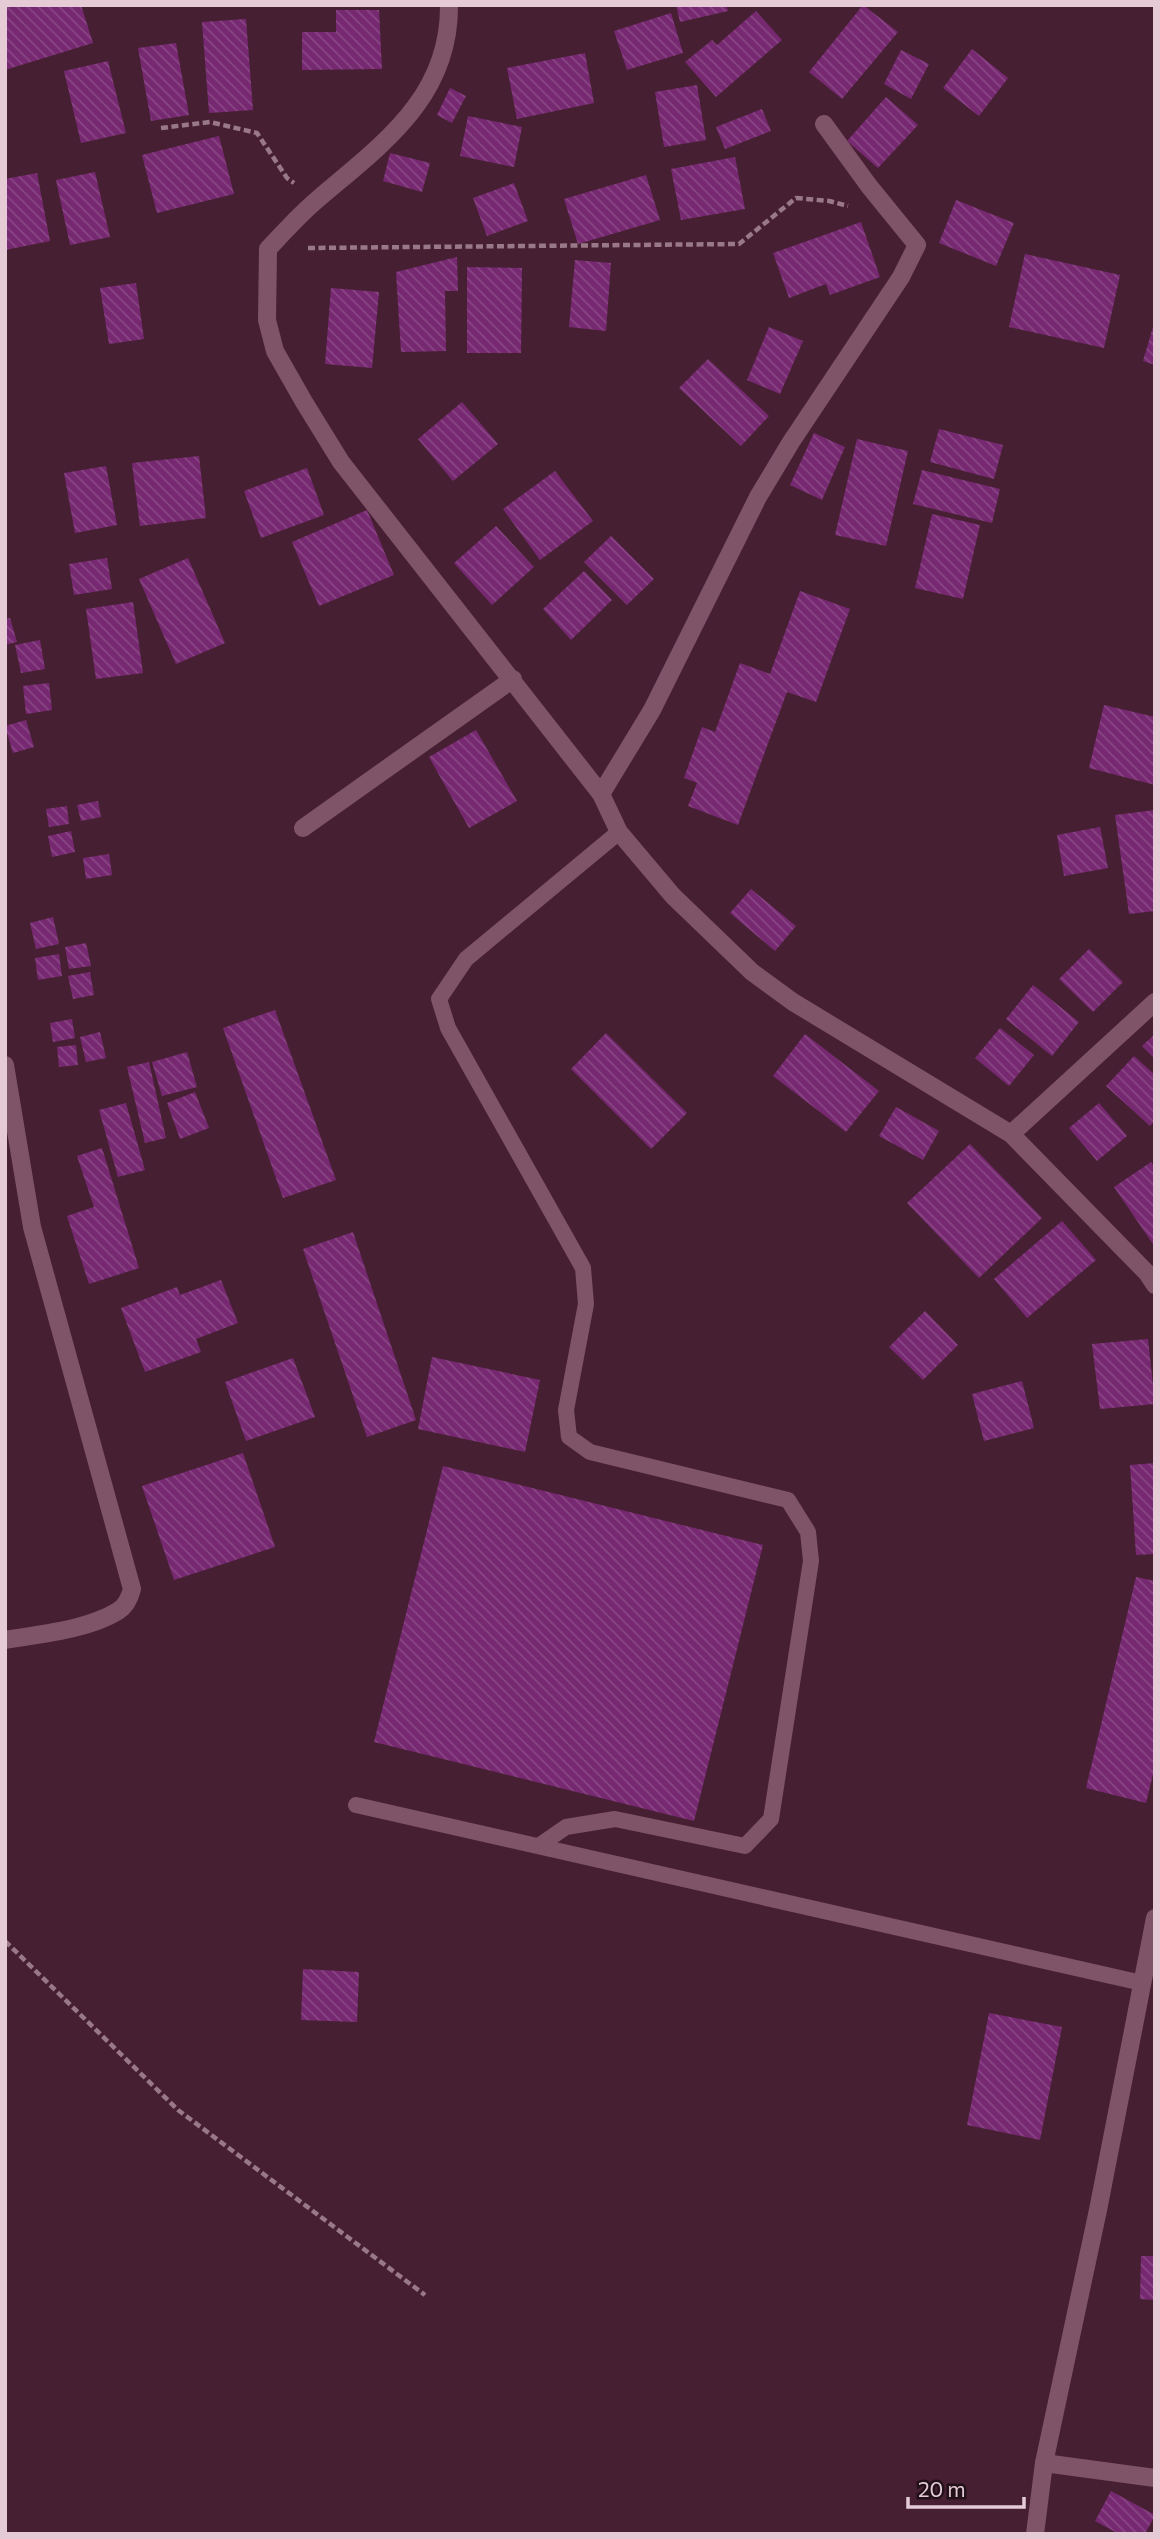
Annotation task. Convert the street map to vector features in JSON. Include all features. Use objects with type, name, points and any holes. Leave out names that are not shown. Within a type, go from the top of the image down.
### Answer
[{"type":"street","points":[[449,5],[439,67],[412,115],[318,199],[268,249],[267,320],[275,351],[341,462],[601,794],[620,832],[673,896],[720,944],[793,1002],[1011,1134],[1147,1273],[1155,1285]]},
{"type":"street","points":[[601,794],[652,710],[758,497],[791,442],[901,277],[917,245],[869,186],[824,124]]},
{"type":"street","points":[[303,828],[513,679]]},
{"type":"street","points":[[1011,1134],[1155,1002]]},
{"type":"street","points":[[5,1065],[12,1161],[132,1589],[130,1598],[119,1611],[78,1627],[5,1640]]},
{"type":"street","points":[[1035,2534],[1044,2463],[1101,2197],[1155,1918]]},
{"type":"street","points":[[1044,2463],[1155,2478]]},
{"type":"lane","points":[[540,1845],[566,1827],[615,1819],[745,1846],[772,1819],[811,1561],[808,1532],[788,1500],[590,1452],[569,1437],[566,1410],[586,1304],[583,1268],[448,1028],[439,999],[466,959],[620,832]]},
{"type":"lane","points":[[356,1805],[1142,1983]]},
{"type":"path","points":[[161,128],[210,122],[257,133],[287,178],[318,199]]},
{"type":"path","points":[[268,249],[739,244],[796,198],[829,201],[856,209]]},
{"type":"path","points":[[5,1941],[178,2110],[425,2295]]},
{"type":"building","points":[[5,5],[81,5],[93,43],[5,70]]},
{"type":"building","points":[[676,5],[726,5],[728,11],[680,22]]},
{"type":"building","points":[[863,5],[898,32],[842,99],[809,72]]},
{"type":"building","points":[[336,10],[379,10],[382,69],[302,70],[302,32],[336,32]]},
{"type":"building","points":[[756,11],[782,40],[716,97],[685,62],[712,40],[717,45]]},
{"type":"building","points":[[671,13],[683,53],[627,70],[614,31]]},
{"type":"building","points":[[246,19],[253,110],[209,113],[202,22]]},
{"type":"building","points":[[176,43],[189,115],[151,121],[138,48]]},
{"type":"building","points":[[972,49],[1008,78],[979,116],[943,88]]},
{"type":"building","points":[[901,50],[929,64],[911,99],[884,84]]},
{"type":"building","points":[[585,53],[594,103],[517,119],[507,68]]},
{"type":"building","points":[[108,61],[126,133],[81,143],[64,71]]},
{"type":"building","points":[[697,85],[706,140],[664,147],[655,92]]},
{"type":"building","points":[[450,88],[466,96],[452,123],[437,115]]},
{"type":"building","points":[[886,97],[918,125],[878,168],[847,141]]},
{"type":"building","points":[[762,109],[771,131],[725,149],[716,127]]},
{"type":"building","points":[[468,116],[522,127],[514,167],[460,156]]},
{"type":"building","points":[[219,136],[234,194],[157,213],[142,155]]},
{"type":"building","points":[[390,153],[430,163],[422,192],[383,181]]},
{"type":"building","points":[[735,157],[745,209],[681,220],[671,169]]},
{"type":"building","points":[[95,172],[110,237],[70,245],[56,180]]},
{"type":"building","points":[[37,173],[50,241],[5,250],[5,179]]},
{"type":"building","points":[[646,175],[660,220],[578,244],[564,199]]},
{"type":"building","points":[[514,183],[528,221],[487,236],[473,198]]},
{"type":"building","points":[[956,200],[1014,223],[996,266],[939,243]]},
{"type":"building","points":[[861,222],[880,277],[830,295],[826,284],[789,298],[773,253]]},
{"type":"building","points":[[1025,254],[1120,275],[1104,348],[1009,327]]},
{"type":"building","points":[[457,257],[458,291],[445,291],[446,351],[401,352],[396,272]]},
{"type":"building","points":[[575,260],[611,263],[606,331],[569,327]]},
{"type":"building","points":[[467,267],[522,268],[521,353],[467,353]]},
{"type":"building","points":[[136,283],[144,339],[109,344],[100,288]]},
{"type":"building","points":[[331,288],[379,292],[372,368],[325,364]]},
{"type":"building","points":[[1155,320],[1155,365],[1143,361]]},
{"type":"building","points":[[769,327],[803,341],[780,394],[747,380]]},
{"type":"building","points":[[708,359],[769,416],[741,446],[679,388]]},
{"type":"building","points":[[462,402],[498,444],[453,481],[418,439]]},
{"type":"building","points":[[939,429],[1003,445],[994,479],[930,462]]},
{"type":"building","points":[[814,433],[845,447],[822,500],[790,485]]},
{"type":"building","points":[[857,439],[908,451],[886,546],[835,535]]},
{"type":"building","points":[[199,456],[206,518],[140,526],[132,463]]},
{"type":"building","points":[[106,466],[117,525],[75,533],[64,473]]},
{"type":"building","points":[[307,468],[324,515],[261,538],[244,491]]},
{"type":"building","points":[[922,470],[1000,489],[992,523],[913,504]]},
{"type":"building","points":[[555,471],[593,521],[540,560],[503,509]]},
{"type":"building","points":[[367,510],[394,575],[319,606],[292,542]]},
{"type":"building","points":[[932,514],[980,525],[963,599],[915,588]]},
{"type":"building","points":[[496,526],[534,567],[492,605],[454,563]]},
{"type":"building","points":[[611,536],[654,579],[627,605],[584,562]]},
{"type":"building","points":[[107,558],[112,589],[74,595],[69,564]]},
{"type":"building","points":[[188,558],[225,643],[176,664],[139,579]]},
{"type":"building","points":[[584,571],[612,600],[571,640],[543,609]]},
{"type":"building","points":[[800,591],[850,609],[816,702],[787,692],[738,825],[688,806],[697,783],[684,778],[702,727],[715,732],[740,663],[770,674]]},
{"type":"building","points":[[133,602],[143,673],[96,679],[86,609]]},
{"type":"building","points":[[10,618],[17,642],[5,645],[5,619]]},
{"type":"building","points":[[40,640],[45,669],[21,673],[15,645]]},
{"type":"building","points":[[49,683],[52,710],[26,714],[23,686]]},
{"type":"building","points":[[1104,705],[1155,717],[1155,785],[1089,768]]},
{"type":"building","points":[[26,720],[34,747],[13,753],[5,726]]},
{"type":"building","points":[[476,730],[517,801],[469,828],[429,757]]},
{"type":"building","points":[[98,801],[101,817],[81,821],[77,805]]},
{"type":"building","points":[[67,806],[69,824],[49,827],[46,809]]},
{"type":"building","points":[[1155,810],[1155,911],[1129,914],[1115,815]]},
{"type":"building","points":[[1100,827],[1108,868],[1064,876],[1057,835]]},
{"type":"building","points":[[71,831],[75,852],[52,857],[48,836]]},
{"type":"building","points":[[109,854],[112,875],[86,879],[83,858]]},
{"type":"building","points":[[751,889],[796,926],[775,951],[730,913]]},
{"type":"building","points":[[53,917],[59,944],[36,949],[30,923]]},
{"type":"building","points":[[86,943],[91,966],[69,969],[65,947]]},
{"type":"building","points":[[1089,949],[1123,982],[1093,1012],[1059,979]]},
{"type":"building","points":[[59,954],[62,976],[38,980],[35,958]]},
{"type":"building","points":[[90,972],[94,995],[73,999],[68,976]]},
{"type":"building","points":[[1033,985],[1079,1022],[1052,1056],[1006,1019]]},
{"type":"building","points":[[275,1010],[336,1180],[283,1198],[223,1028]]},
{"type":"building","points":[[72,1019],[75,1038],[53,1042],[50,1023]]},
{"type":"building","points":[[1000,1028],[1034,1055],[1009,1086],[975,1058]]},
{"type":"building","points":[[100,1032],[106,1058],[86,1062],[80,1037]]},
{"type":"building","points":[[606,1033],[687,1113],[651,1149],[571,1069]]},
{"type":"building","points":[[805,1034],[879,1091],[846,1132],[773,1076]]},
{"type":"building","points":[[1155,1034],[1155,1059],[1142,1046]]},
{"type":"building","points":[[76,1045],[78,1065],[59,1067],[57,1047]]},
{"type":"building","points":[[187,1052],[197,1087],[162,1096],[152,1062]]},
{"type":"building","points":[[1134,1056],[1155,1075],[1155,1120],[1150,1126],[1106,1086]]},
{"type":"building","points":[[149,1062],[166,1138],[145,1143],[127,1067]]},
{"type":"building","points":[[195,1092],[209,1128],[180,1139],[167,1103]]},
{"type":"building","points":[[126,1103],[145,1170],[118,1177],[99,1110]]},
{"type":"building","points":[[1099,1103],[1127,1136],[1097,1161],[1069,1128]]},
{"type":"building","points":[[896,1107],[939,1131],[923,1160],[879,1136]]},
{"type":"building","points":[[970,1144],[1042,1218],[979,1278],[907,1203]]},
{"type":"building","points":[[102,1148],[139,1268],[89,1284],[67,1216],[94,1207],[77,1156]]},
{"type":"building","points":[[1151,1162],[1155,1168],[1155,1247],[1114,1187]]},
{"type":"building","points":[[1062,1221],[1096,1260],[1027,1318],[994,1279]]},
{"type":"building","points":[[353,1232],[416,1420],[367,1437],[303,1249]]},
{"type":"building","points":[[221,1280],[238,1323],[196,1339],[201,1352],[145,1372],[121,1308],[177,1287],[180,1295]]},
{"type":"building","points":[[925,1311],[958,1345],[923,1380],[889,1347]]},
{"type":"building","points":[[1148,1339],[1155,1404],[1100,1409],[1092,1344]]},
{"type":"building","points":[[432,1357],[540,1380],[525,1452],[418,1429]]},
{"type":"building","points":[[293,1358],[315,1417],[246,1441],[225,1382]]},
{"type":"building","points":[[1022,1381],[1034,1428],[984,1441],[972,1394]]},
{"type":"building","points":[[243,1453],[275,1547],[174,1580],[142,1486]]},
{"type":"building","points":[[1155,1463],[1155,1554],[1136,1555],[1130,1465]]},
{"type":"building","points":[[443,1466],[763,1545],[694,1821],[374,1742]]},
{"type":"building","points":[[1136,1577],[1155,1581],[1155,1766],[1146,1803],[1086,1788]]},
{"type":"building","points":[[303,1969],[359,1972],[357,2022],[301,2020]]},
{"type":"building","points":[[989,2013],[1062,2027],[1040,2140],[967,2125]]},
{"type":"building","points":[[1141,2256],[1155,2256],[1155,2300],[1140,2299]]},
{"type":"building","points":[[1111,2491],[1155,2515],[1145,2534],[1119,2534],[1095,2521]]}]
